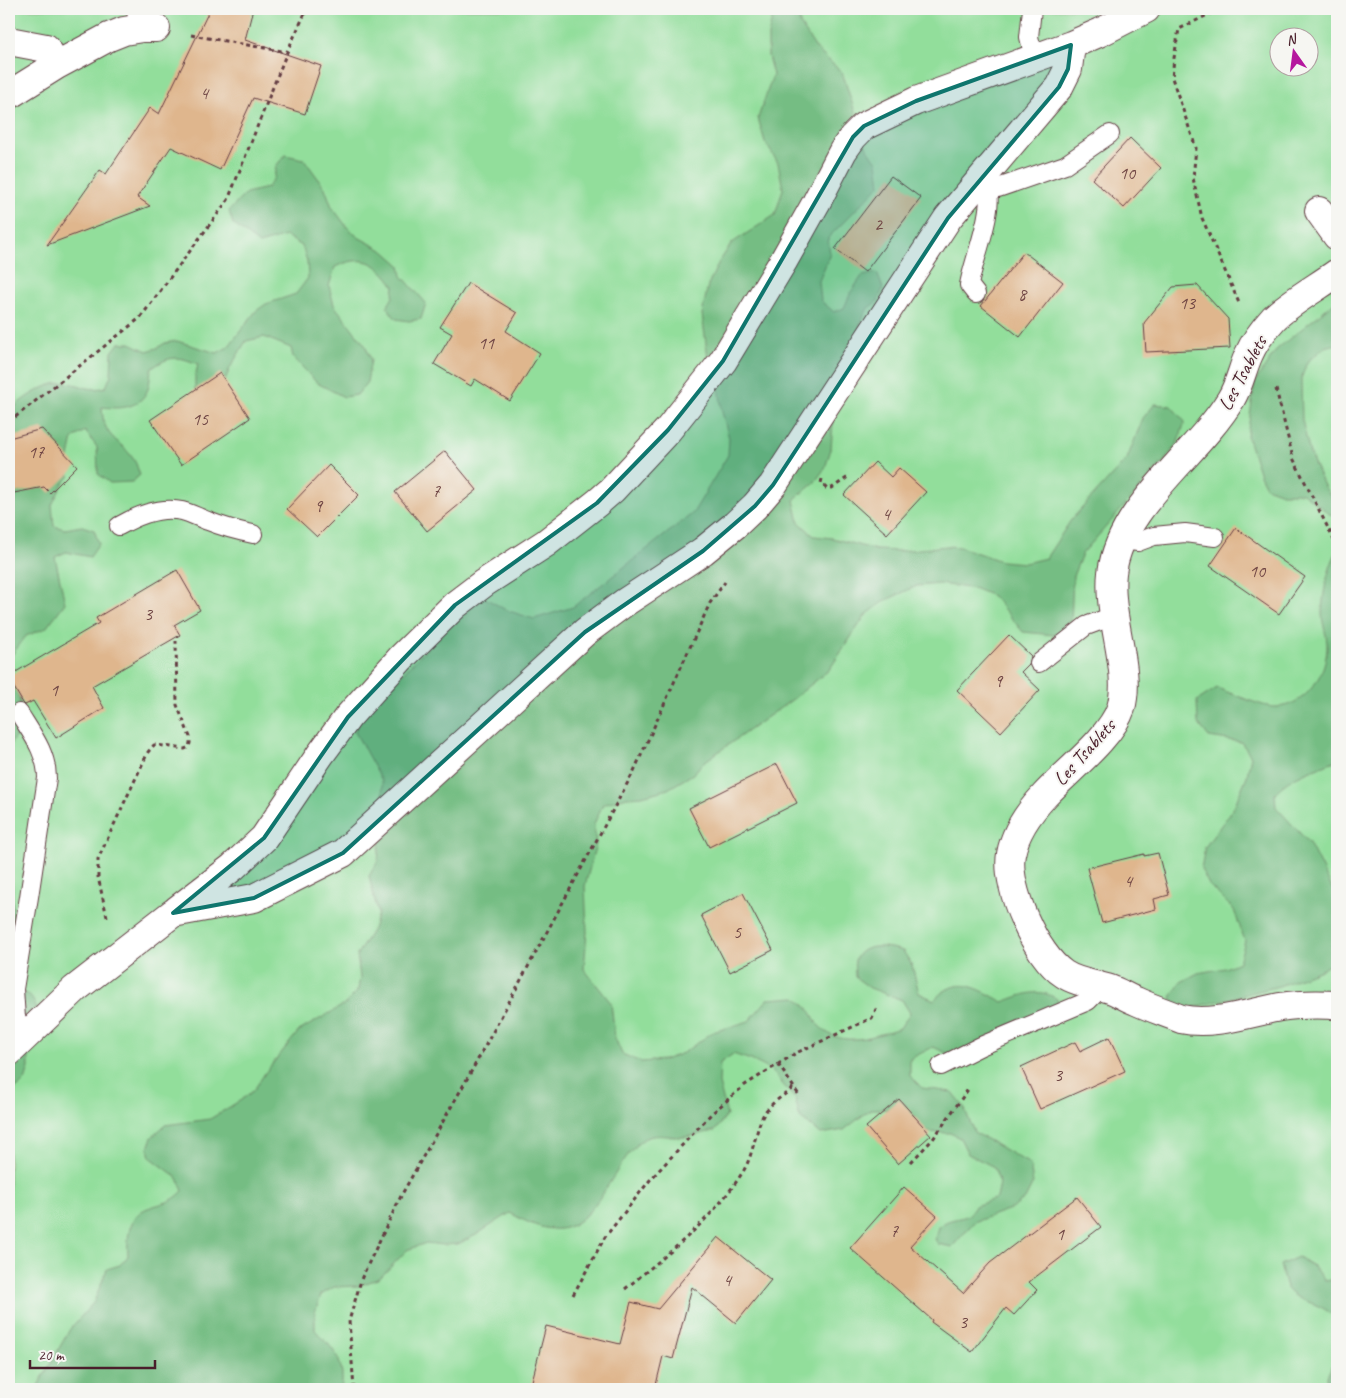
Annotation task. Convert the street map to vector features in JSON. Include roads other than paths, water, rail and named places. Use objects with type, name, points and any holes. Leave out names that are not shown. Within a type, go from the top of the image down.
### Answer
[{"type":"street","points":[[18,1043],[75,989],[233,867],[264,838],[348,717],[401,658],[455,605],[484,583],[546,543],[597,504],[619,484],[668,430],[723,361],[784,260],[843,152],[853,137],[864,126],[916,101],[1071,44],[1140,12]]},
{"type":"street","points":[[9,95],[57,65],[109,37],[143,22]]},
{"type":"street","points":[[9,42],[46,48],[57,65]]},
{"type":"street","points":[[172,913],[254,898],[343,853],[585,632],[624,603],[702,552],[755,506],[774,485],[948,218],[982,185],[1059,87],[1068,69],[1071,44]]},
{"type":"street","points":[[1319,211],[1337,236]]},
{"type":"street","name":"Les Tsablets","points":[[1337,273],[1276,316],[1256,339],[1248,355],[1240,382],[1228,403],[1210,428],[1139,511],[1122,540],[1116,553],[1112,572],[1111,593],[1123,684],[1120,709],[1114,722],[1100,739],[1039,803],[1020,829],[1010,856],[1013,887],[1031,934],[1047,957],[1067,976],[1102,987],[1181,1019],[1194,1022],[1294,1005],[1337,1005]]},
{"type":"lane","points":[[1032,9],[1030,37],[1034,57]]},
{"type":"lane","points":[[982,185],[998,188],[1065,165],[1110,134]]},
{"type":"lane","points":[[976,294],[969,285],[988,209],[989,195],[982,185]]},
{"type":"lane","points":[[119,526],[133,518],[169,509],[184,511],[208,521],[253,534]]},
{"type":"lane","points":[[1122,540],[1138,542],[1154,536],[1185,533],[1215,537]]},
{"type":"lane","points":[[1039,663],[1086,626],[1113,616]]},
{"type":"lane","points":[[18,1043],[14,989],[47,778],[47,765],[38,745],[19,713]]},
{"type":"lane","points":[[941,1066],[970,1051],[1088,1001],[1102,987]]}]
